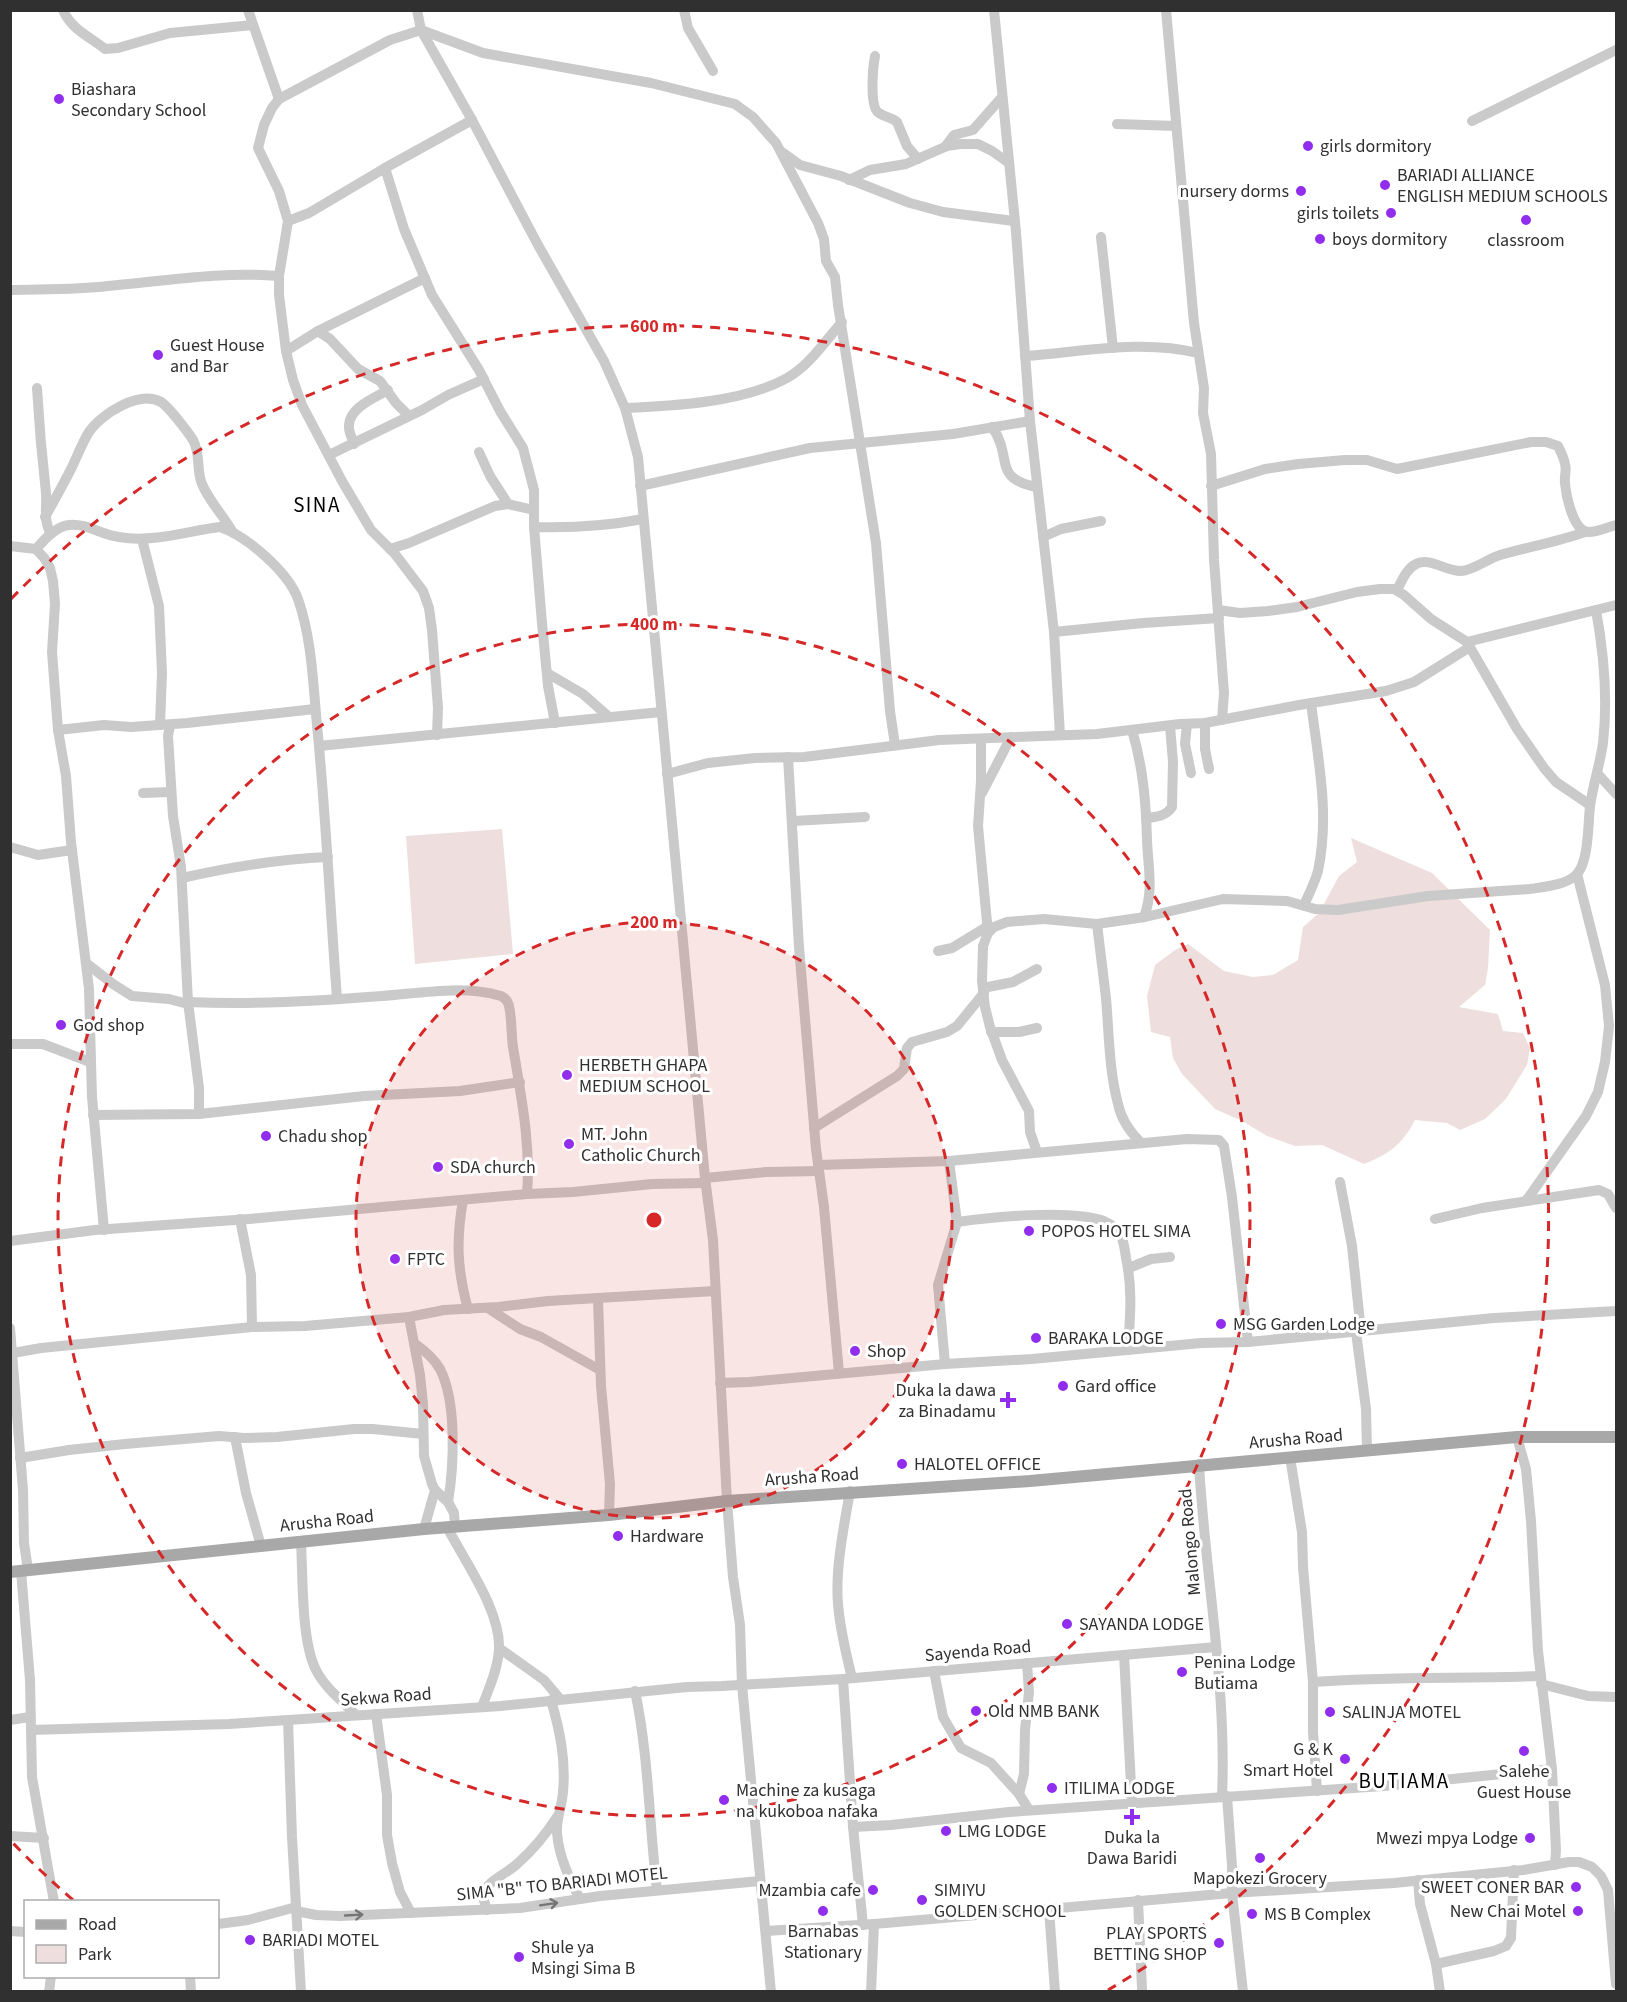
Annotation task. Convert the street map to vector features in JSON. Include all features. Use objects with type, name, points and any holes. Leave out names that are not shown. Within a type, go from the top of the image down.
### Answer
[{"type":"main road","name":"Arusha Road","points":[[20,1571],[424,1529],[609,1515],[727,1501],[850,1491],[1019,1482],[1517,1437],[1617,1437]]},
{"type":"street","points":[[63,10],[67,20],[75,28],[105,49],[118,48],[170,33],[253,25]]},
{"type":"street","points":[[248,10],[279,99]]},
{"type":"street","points":[[684,10],[688,28],[713,71]]},
{"type":"street","points":[[994,10],[1030,421],[1054,632],[1060,735]]},
{"type":"street","points":[[1166,10],[1198,354],[1204,388],[1203,413],[1211,454],[1214,560],[1224,693],[1222,720]]},
{"type":"street","points":[[414,11],[421,30],[604,361],[626,408],[638,457],[705,1180],[713,1240],[727,1501],[733,1577],[740,1625],[742,1685],[771,1992]]},
{"type":"street","points":[[437,735],[436,668],[429,608],[423,591],[390,549],[371,530],[342,482],[302,405],[293,380],[286,351],[279,296],[279,276],[288,221],[279,191],[258,148],[264,125],[279,99],[390,40],[421,30],[483,53],[651,83],[735,104],[753,117],[780,150],[818,223],[824,239],[824,256],[835,277],[876,543],[895,745]]},
{"type":"street","points":[[1472,121],[1617,50]]},
{"type":"street","points":[[875,56],[873,105],[877,112],[897,122],[907,146],[918,159]]},
{"type":"street","points":[[945,147],[954,135],[973,130],[1002,97]]},
{"type":"street","points":[[288,221],[309,213],[472,120]]},
{"type":"street","points":[[1117,124],[1176,126]]},
{"type":"street","points":[[849,180],[870,170],[897,166],[945,147],[960,144],[978,144],[1009,163]]},
{"type":"street","points":[[780,150],[800,165],[849,180],[910,203],[943,212],[1014,220]]},
{"type":"street","points":[[385,168],[404,229],[432,295],[523,448],[534,490],[534,527],[547,673],[555,723]]},
{"type":"street","points":[[1101,237],[1113,348]]},
{"type":"street","points":[[10,290],[72,289],[208,276],[261,274],[279,276]]},
{"type":"street","points":[[286,351],[318,331],[425,278]]},
{"type":"street","points":[[626,408],[660,407],[738,396],[766,387],[789,377],[807,362],[842,322]]},
{"type":"street","points":[[318,331],[330,339],[358,369],[381,381],[409,416]]},
{"type":"street","points":[[1025,356],[1113,348],[1163,347],[1198,354]]},
{"type":"street","points":[[329,455],[484,379]]},
{"type":"street","points":[[37,388],[42,472],[46,494],[45,517],[51,534]]},
{"type":"street","points":[[354,444],[349,431],[350,419],[362,406],[388,390]]},
{"type":"street","points":[[45,517],[89,432],[103,416],[137,400],[159,401],[169,408],[191,437],[196,448],[202,486],[232,531],[273,564],[286,578],[298,598],[310,659],[328,857],[337,998]]},
{"type":"street","points":[[640,486],[797,450],[953,434],[1030,421]]},
{"type":"street","points":[[992,428],[1000,438],[1004,463],[1010,476],[1024,484],[1037,487]]},
{"type":"street","points":[[1211,486],[1265,469],[1298,464],[1367,460],[1397,469],[1420,466],[1474,452],[1531,442],[1546,442],[1558,446],[1562,454],[1566,466],[1564,480],[1569,508],[1578,525],[1585,532]]},
{"type":"street","points":[[479,452],[490,476],[508,504]]},
{"type":"street","points":[[390,549],[410,543],[487,509],[508,504],[534,510]]},
{"type":"street","points":[[534,527],[559,528],[618,524],[643,519]]},
{"type":"street","points":[[1043,537],[1061,530],[1101,521]]},
{"type":"street","points":[[36,549],[51,534],[67,525],[76,525],[118,537],[142,539],[220,527],[232,531]]},
{"type":"street","points":[[1397,590],[1408,570],[1423,562],[1460,571],[1498,556],[1617,525]]},
{"type":"street","points":[[142,539],[159,606],[172,816],[182,878],[188,1003],[199,1088],[199,1114]]},
{"type":"street","points":[[10,546],[36,549],[50,568],[53,581],[55,604],[52,652],[58,730],[66,777],[72,850],[89,989],[93,1115],[104,1230]]},
{"type":"street","points":[[1054,632],[1297,607],[1357,592],[1380,589],[1397,590],[1431,619],[1468,645],[1517,729],[1544,768],[1556,782],[1590,805]]},
{"type":"street","points":[[667,774],[708,763],[755,758],[804,757],[895,745],[1097,734],[1205,723],[1386,691],[1414,682],[1468,645],[1617,605]]},
{"type":"street","points":[[938,951],[952,948],[988,929],[1025,920],[1044,919],[1097,924],[1144,917],[1222,899],[1287,901],[1315,909],[1338,910],[1428,896],[1530,890],[1565,881],[1577,874],[1583,861],[1590,805],[1603,743],[1611,688],[1596,610]]},
{"type":"street","points":[[547,673],[583,694],[609,717]]},
{"type":"street","points":[[1304,905],[1318,872],[1323,820],[1321,768],[1311,703]]},
{"type":"street","points":[[58,730],[104,725],[131,727],[165,725],[315,709]]},
{"type":"street","points":[[319,746],[661,712]]},
{"type":"street","points":[[1205,723],[1205,748],[1209,769]]},
{"type":"street","points":[[1187,724],[1185,744],[1191,773]]},
{"type":"street","points":[[1146,818],[1160,816],[1169,812],[1172,807],[1173,762],[1170,726]]},
{"type":"street","points":[[1132,730],[1143,772],[1146,818],[1151,897],[1144,917]]},
{"type":"street","points":[[980,796],[1011,737]]},
{"type":"street","points":[[981,739],[978,826],[988,929],[982,952],[983,991],[991,1032],[1002,1060],[1029,1111],[1030,1132],[1037,1152]]},
{"type":"street","points":[[788,757],[796,907],[814,1128],[839,1373]]},
{"type":"street","points":[[1597,773],[1617,794]]},
{"type":"street","points":[[143,793],[171,792]]},
{"type":"street","points":[[793,821],[865,817]]},
{"type":"street","points":[[10,847],[38,855],[72,850]]},
{"type":"street","points":[[182,878],[254,863],[276,862],[293,858],[328,857]]},
{"type":"street","points":[[1526,1201],[1586,1116],[1598,1092],[1605,1062],[1609,1026],[1605,985],[1577,874]]},
{"type":"street","points":[[1097,924],[1118,1104],[1122,1118],[1141,1143]]},
{"type":"street","points":[[86,963],[132,996],[188,1003],[272,1002],[444,990],[501,996],[509,1005],[520,1082],[529,1170],[527,1194]]},
{"type":"street","points":[[814,1128],[897,1076],[904,1069],[907,1048],[912,1042],[947,1032],[957,1026],[983,991],[1013,982],[1037,969]]},
{"type":"street","points":[[991,1032],[1018,1032],[1037,1028]]},
{"type":"street","points":[[10,1044],[43,1044],[90,1062]]},
{"type":"street","points":[[93,1115],[199,1114],[364,1096],[460,1091],[520,1082]]},
{"type":"street","points":[[10,1240],[104,1230],[573,1192],[766,1172],[949,1161],[1206,1138],[1222,1142],[1226,1153],[1248,1342]]},
{"type":"street","points":[[945,1364],[938,1285],[957,1222],[949,1161]]},
{"type":"street","points":[[1340,1182],[1352,1246],[1367,1451]]},
{"type":"street","points":[[1435,1219],[1482,1208],[1599,1190],[1608,1194],[1617,1208]]},
{"type":"street","points":[[463,1200],[457,1249],[458,1268],[468,1309]]},
{"type":"street","points":[[957,1222],[991,1217],[1055,1216],[1103,1221],[1114,1227],[1120,1234],[1132,1294],[1128,1350]]},
{"type":"street","points":[[240,1219],[251,1275],[252,1327]]},
{"type":"street","points":[[1128,1268],[1151,1259],[1170,1257]]},
{"type":"street","points":[[12,1348],[41,1348],[252,1327],[305,1326],[409,1317],[444,1310],[489,1308],[548,1301],[715,1291]]},
{"type":"street","points":[[598,1299],[600,1370],[610,1484],[609,1515]]},
{"type":"street","points":[[489,1308],[520,1329],[541,1337],[600,1370]]},
{"type":"street","points":[[720,1383],[1248,1342],[1494,1318],[1617,1311]]},
{"type":"street","points":[[409,1317],[422,1394],[424,1456],[428,1473],[435,1490],[448,1502],[454,1513],[451,1527],[493,1612],[498,1629],[497,1663],[482,1707]]},
{"type":"street","points":[[10,1328],[14,1437],[20,1458],[23,1490],[24,1543],[20,1571],[30,1680],[32,1777],[54,1900]]},
{"type":"street","points":[[414,1343],[439,1367],[448,1397],[453,1463],[448,1502]]},
{"type":"street","points":[[20,1458],[69,1450],[219,1436],[277,1437],[354,1429],[423,1434]]},
{"type":"street","points":[[235,1437],[246,1493],[261,1546]]},
{"type":"street","points":[[1517,1437],[1526,1468],[1529,1500],[1541,1680],[1552,1769],[1555,1865]]},
{"type":"street","points":[[1290,1457],[1302,1532],[1313,1682],[1313,1732],[1317,1791]]},
{"type":"street","name":"Malongo Road","points":[[1199,1464],[1216,1647],[1232,1893],[1243,1992]]},
{"type":"street","points":[[424,1529],[435,1490]]},
{"type":"street","points":[[850,1491],[838,1577],[838,1604],[848,1678],[853,1827],[868,1924],[871,1992]]},
{"type":"street","points":[[301,1542],[303,1607],[311,1656],[316,1671],[325,1684],[356,1715]]},
{"type":"street","name":"Sayenda Road","points":[[742,1685],[1216,1647]]},
{"type":"street","points":[[499,1648],[544,1680],[555,1700],[564,1772],[557,1831],[562,1860],[580,1899]]},
{"type":"street","points":[[1124,1654],[1132,1803]]},
{"type":"street","points":[[1019,1794],[1025,1759],[1024,1730],[1029,1692],[1027,1663]]},
{"type":"street","points":[[934,1671],[943,1717],[961,1748],[991,1763],[1019,1794],[1029,1810]]},
{"type":"street","points":[[1313,1682],[1377,1678],[1541,1680],[1588,1696],[1617,1697]]},
{"type":"street","name":"Sekwa Road","points":[[31,1730],[288,1720],[482,1707],[687,1686],[742,1685]]},
{"type":"street","points":[[635,1691],[648,1772],[657,1890]]},
{"type":"street","points":[[376,1714],[387,1795],[388,1844],[400,1892],[411,1913]]},
{"type":"street","points":[[10,1720],[30,1717]]},
{"type":"street","points":[[288,1720],[301,1992]]},
{"type":"street","points":[[853,1827],[1029,1810],[1317,1791],[1552,1769]]},
{"type":"street","points":[[487,1910],[482,1894],[486,1887],[516,1865],[558,1817]]},
{"type":"street","points":[[10,1836],[44,1838]]},
{"type":"street","points":[[766,1931],[1138,1900],[1418,1880],[1579,1862],[1592,1867],[1608,1890],[1617,1984]]},
{"type":"street","points":[[1436,1964],[1494,1951],[1506,1946],[1511,1938],[1514,1870]]},
{"type":"street","points":[[1418,1880],[1420,1904],[1436,1964],[1440,1992]]},
{"type":"street","name":"SIMA \"B\" TO BARIADI MOTEL","points":[[296,1909],[316,1915],[340,1916],[487,1910],[520,1908],[657,1890],[760,1881]]},
{"type":"street","points":[[1138,1900],[1142,1989]]},
{"type":"street","points":[[219,1924],[296,1909]]},
{"type":"street","points":[[1049,1909],[1055,1992]]},
{"type":"green space","points":[[502,829],[513,954],[415,964],[406,836]]},
{"type":"green space","points":[[1351,838],[1432,873],[1490,930],[1485,985],[1459,1007],[1498,1014],[1503,1031],[1523,1033],[1530,1048],[1527,1065],[1506,1099],[1485,1119],[1460,1130],[1447,1123],[1415,1120],[1394,1148],[1364,1164],[1322,1145],[1295,1146],[1267,1136],[1215,1109],[1182,1074],[1173,1058],[1170,1037],[1151,1032],[1147,996],[1155,965],[1175,950],[1188,944],[1224,971],[1253,977],[1273,975],[1298,960],[1303,927],[1319,913],[1339,876],[1357,862]]},
{"type":"place","name":"Biashara Secondary School","points":[[59,99]]},
{"type":"place","name":"girls dormitory","points":[[1308,146]]},
{"type":"place","name":"BARIADI ALLIANCE ENGLISH MEDIUM SCHOOLS","points":[[1385,185]]},
{"type":"place","name":"nursery dorms","points":[[1301,191]]},
{"type":"place","name":"girls toilets","points":[[1391,213]]},
{"type":"place","name":"classroom","points":[[1526,220]]},
{"type":"place","name":"boys dormitory","points":[[1320,239]]},
{"type":"place","name":"Guest House and Bar","points":[[158,355]]},
{"type":"place","name":"God shop","points":[[61,1025]]},
{"type":"place","name":"HERBETH GHAPA MEDIUM SCHOOL","points":[[567,1075]]},
{"type":"place","name":"Chadu shop","points":[[266,1136]]},
{"type":"place","name":"MT. John Catholic Church","points":[[569,1144]]},
{"type":"place","name":"SDA church","points":[[438,1167]]},
{"type":"place","name":"POPOS HOTEL SIMA","points":[[1029,1231]]},
{"type":"place","name":"FPTC","points":[[395,1259]]},
{"type":"place","name":"MSG Garden Lodge","points":[[1221,1324]]},
{"type":"place","name":"BARAKA LODGE","points":[[1036,1338]]},
{"type":"place","name":"Shop","points":[[855,1351]]},
{"type":"place","name":"Gard office","points":[[1063,1386]]},
{"type":"place","name":"Duka la dawa za Binadamu","points":[[1008,1400]]},
{"type":"place","name":"HALOTEL OFFICE","points":[[902,1464]]},
{"type":"place","name":"Hardware","points":[[618,1536]]},
{"type":"place","name":"SAYANDA LODGE","points":[[1067,1624]]},
{"type":"place","name":"Penina Lodge Butiama","points":[[1182,1672]]},
{"type":"place","name":"Old NMB BANK","points":[[976,1711]]},
{"type":"place","name":"SALINJA MOTEL","points":[[1330,1712]]},
{"type":"place","name":"Salehe Guest House","points":[[1524,1751]]},
{"type":"place","name":"G & K Smart Hotel","points":[[1345,1759]]},
{"type":"place","name":"ITILIMA LODGE","points":[[1052,1788]]},
{"type":"place","name":"Machine za kusaga na kukoboa nafaka","points":[[724,1800]]},
{"type":"place","name":"Duka la Dawa Baridi","points":[[1132,1817]]},
{"type":"place","name":"LMG LODGE","points":[[946,1831]]},
{"type":"place","name":"Mwezi mpya Lodge","points":[[1530,1838]]},
{"type":"place","name":"Mapokezi Grocery","points":[[1260,1858]]},
{"type":"place","name":"SWEET CONER BAR","points":[[1576,1887]]},
{"type":"place","name":"Mzambia cafe","points":[[873,1890]]},
{"type":"place","name":"SIMIYU GOLDEN SCHOOL","points":[[922,1900]]},
{"type":"place","name":"Barnabas Stationary","points":[[823,1911]]},
{"type":"place","name":"New Chai Motel","points":[[1578,1911]]},
{"type":"place","name":"MS B Complex","points":[[1252,1914]]},
{"type":"place","name":"BARIADI MOTEL","points":[[250,1940]]},
{"type":"place","name":"PLAY SPORTS BETTING SHOP","points":[[1219,1943]]},
{"type":"place","name":"Shule ya Msingi Sima B","points":[[519,1957]]},
{"type":"district","name":"SINA","points":[[317,505]]},
{"type":"district","name":"BUTIAMA","points":[[1404,1781]]}]
